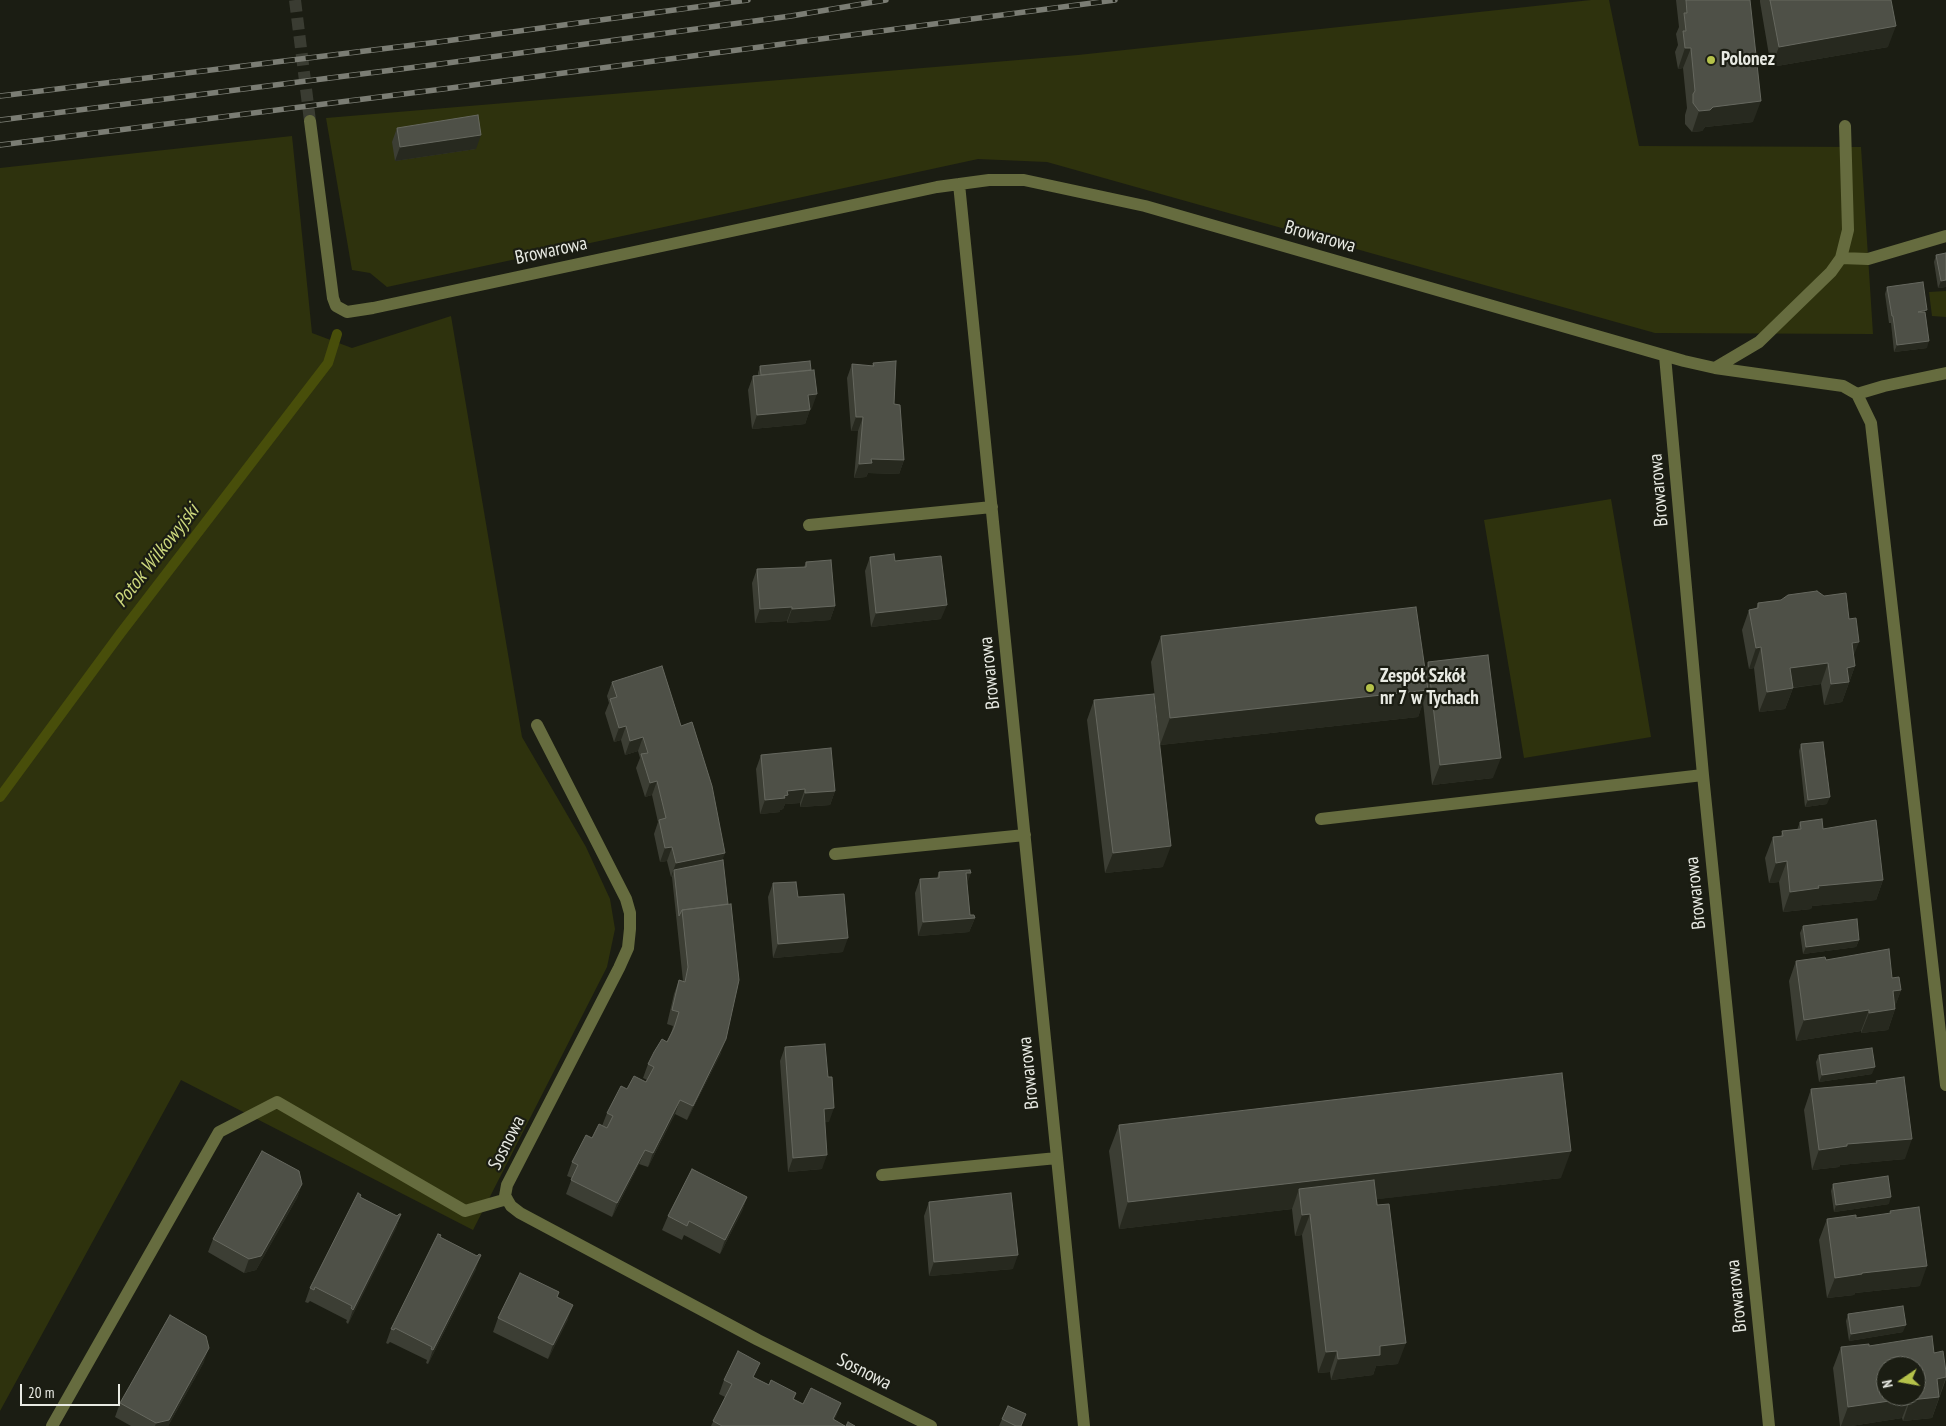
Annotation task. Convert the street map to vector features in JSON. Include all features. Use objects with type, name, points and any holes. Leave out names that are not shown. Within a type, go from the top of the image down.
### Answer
[{"type":"street","name":"Browarowa","points":[[310,121],[333,298],[336,306],[348,312],[928,189],[989,180],[1024,180],[1145,206],[1665,356],[1715,368],[1824,382],[1843,386],[1857,394]]},
{"type":"street","points":[[1715,368],[1760,342],[1831,272],[1841,258],[1848,230],[1845,126]]},
{"type":"street","name":"Browarowa","points":[[959,184],[1084,1426]]},
{"type":"street","points":[[1841,258],[1868,260],[1946,236]]},
{"type":"street","name":"Browarowa","points":[[1665,356],[1703,775],[1769,1426]]},
{"type":"street","points":[[1946,373],[1884,386],[1857,394],[1871,423],[1946,1085]]},
{"type":"street","points":[[809,525],[992,507]]},
{"type":"street","name":"Sosnowa","points":[[536,725],[626,899],[630,913],[630,929],[628,948],[619,968],[507,1184],[505,1196],[511,1206],[520,1213],[758,1340],[930,1426]]},
{"type":"street","points":[[1321,819],[1703,775]]},
{"type":"street","points":[[834,854],[1025,835]]},
{"type":"street","points":[[52,1426],[219,1132],[278,1102],[466,1211],[507,1199]]},
{"type":"street","points":[[882,1175],[1056,1158]]},
{"type":"green space","points":[[1591,0],[1609,0],[1639,146],[1861,147],[1873,334],[1655,333],[1047,162],[978,159],[387,287],[370,273],[352,270],[326,118],[1078,55]]},
{"type":"green space","points":[[292,136],[312,333],[352,348],[451,316],[522,737],[586,847],[610,899],[615,929],[607,967],[473,1230],[181,1080],[0,1411],[0,168]]},
{"type":"green space","points":[[1946,291],[1946,317],[1932,316],[1929,292]]},
{"type":"green space","points":[[1611,499],[1651,737],[1524,758],[1484,520]]},
{"type":"building","name":"Polonez","points":[[1686,0],[1750,0],[1761,101],[1713,107],[1710,110],[1699,111],[1693,103],[1695,91],[1691,48],[1685,48],[1683,31],[1686,31],[1684,13],[1687,13]]},
{"type":"building","points":[[1770,0],[1891,0],[1896,26],[1779,47]]},
{"type":"building","points":[[478,115],[481,135],[400,147],[397,128]]},
{"type":"building","points":[[1946,253],[1946,280],[1941,281],[1936,255]]},
{"type":"building","points":[[1923,282],[1927,310],[1918,312],[1925,312],[1929,341],[1897,345],[1887,287]]},
{"type":"building","points":[[810,361],[811,370],[761,375],[760,366]]},
{"type":"building","points":[[896,361],[894,404],[900,405],[904,460],[871,459],[872,463],[859,464],[863,417],[856,417],[852,364],[874,366],[873,363]]},
{"type":"building","points":[[814,370],[817,394],[808,395],[810,410],[757,415],[753,376]]},
{"type":"building","points":[[894,554],[895,561],[941,556],[947,605],[876,613],[870,557]]},
{"type":"building","points":[[831,560],[835,606],[760,609],[757,569],[806,567],[806,562]]},
{"type":"building","points":[[1817,591],[1824,596],[1846,593],[1849,619],[1856,618],[1859,642],[1852,643],[1855,666],[1847,668],[1849,682],[1831,684],[1828,663],[1790,668],[1793,688],[1767,692],[1761,647],[1756,648],[1749,610],[1758,608],[1758,603],[1781,600],[1788,595]]},
{"type":"building","points":[[1416,607],[1428,690],[1170,718],[1161,636]]},
{"type":"building","points":[[1488,655],[1501,758],[1440,765],[1428,662]]},
{"type":"building","points":[[662,666],[681,726],[692,722],[712,786],[725,853],[676,863],[672,847],[665,848],[659,820],[666,818],[657,781],[650,783],[641,754],[648,753],[643,737],[630,741],[626,726],[619,728],[610,699],[617,697],[612,682]]},
{"type":"building","points":[[1154,694],[1171,846],[1113,853],[1094,700]]},
{"type":"building","points":[[1823,742],[1830,797],[1808,800],[1801,744]]},
{"type":"building","points":[[831,748],[835,791],[805,793],[805,789],[787,791],[788,795],[784,796],[785,798],[765,800],[761,755]]},
{"type":"building","points":[[1822,819],[1823,829],[1876,820],[1883,880],[1818,886],[1819,888],[1790,892],[1787,861],[1776,863],[1773,837],[1783,836],[1782,831],[1801,829],[1800,822]]},
{"type":"building","points":[[723,860],[728,904],[682,910],[679,916],[674,870]]},
{"type":"building","points":[[970,870],[971,873],[966,873],[970,915],[974,915],[975,918],[923,922],[920,879],[939,878],[939,872]]},
{"type":"building","points":[[796,882],[798,897],[844,894],[848,938],[778,944],[773,883]]},
{"type":"building","points":[[731,904],[739,980],[726,1039],[693,1106],[680,1100],[653,1153],[645,1150],[617,1203],[571,1180],[578,1165],[572,1162],[586,1135],[592,1138],[599,1124],[607,1128],[613,1116],[607,1113],[621,1086],[627,1089],[634,1076],[646,1082],[654,1067],[648,1064],[654,1052],[662,1039],[667,1042],[674,1028],[679,1012],[672,1010],[679,980],[685,982],[688,967],[682,910]]},
{"type":"building","points":[[1857,919],[1859,940],[1806,947],[1803,926]]},
{"type":"building","points":[[1889,949],[1892,978],[1899,977],[1901,990],[1893,991],[1895,1009],[1869,1013],[1869,1010],[1804,1020],[1796,961],[1825,957],[1826,960]]},
{"type":"building","points":[[825,1044],[828,1077],[832,1077],[834,1108],[824,1109],[827,1155],[793,1158],[785,1047]]},
{"type":"building","points":[[1872,1048],[1875,1067],[1822,1075],[1819,1055]]},
{"type":"building","points":[[1562,1073],[1571,1151],[1128,1202],[1119,1125]]},
{"type":"building","points":[[1904,1077],[1912,1139],[1847,1144],[1847,1146],[1819,1150],[1811,1089],[1877,1083],[1876,1081]]},
{"type":"building","points":[[262,1151],[299,1171],[302,1184],[261,1256],[249,1259],[213,1239]]},
{"type":"building","points":[[692,1169],[747,1197],[725,1240],[689,1221],[687,1226],[668,1216]]},
{"type":"building","points":[[1888,1176],[1891,1197],[1836,1205],[1833,1184]]},
{"type":"building","points":[[1374,1180],[1377,1205],[1389,1204],[1406,1343],[1380,1346],[1380,1355],[1338,1359],[1337,1351],[1326,1352],[1310,1214],[1302,1215],[1299,1189]]},
{"type":"building","points":[[358,1193],[361,1195],[360,1197],[397,1216],[401,1214],[353,1310],[352,1306],[315,1287],[314,1290],[310,1288]]},
{"type":"building","points":[[1011,1193],[1018,1255],[934,1262],[929,1202]]},
{"type":"building","points":[[1919,1207],[1927,1266],[1835,1278],[1827,1219],[1856,1215],[1856,1218]]},
{"type":"building","points":[[438,1234],[441,1235],[440,1237],[477,1256],[481,1255],[433,1350],[431,1349],[432,1347],[395,1328],[394,1330],[391,1329]]},
{"type":"building","points":[[520,1273],[559,1292],[557,1297],[573,1305],[553,1345],[498,1318]]},
{"type":"building","points":[[1903,1306],[1906,1325],[1851,1334],[1848,1314]]},
{"type":"building","points":[[170,1315],[206,1336],[209,1348],[169,1420],[156,1423],[120,1403]]},
{"type":"building","points":[[1932,1336],[1934,1353],[1943,1351],[1946,1372],[1946,1377],[1937,1379],[1939,1397],[1926,1398],[1926,1356],[1876,1356],[1876,1403],[1848,1407],[1841,1347],[1869,1344],[1869,1346]]},
{"type":"building","points":[[738,1351],[760,1363],[753,1377],[769,1385],[771,1380],[796,1393],[793,1399],[803,1404],[811,1388],[841,1403],[833,1419],[845,1426],[722,1426],[713,1421],[732,1384],[724,1380]]},
{"type":"building","points":[[1008,1406],[1026,1414],[1021,1426],[1016,1426],[1002,1419]]},
{"type":"building","points":[[848,1422],[855,1426],[846,1426]]},
{"type":"waterway","name":"Potok Wilkowyjski","points":[[0,797],[120,634],[328,363],[337,334]]},
{"type":"tunnel","points":[[295,0],[310,121]]},
{"type":"railway","points":[[0,96],[438,42],[748,0]]},
{"type":"railway","points":[[0,120],[440,64],[791,16],[886,0]]},
{"type":"railway","points":[[0,145],[443,89],[1115,0]]},
{"type":"place","name":"Polonez","points":[[1711,60]]},
{"type":"place","name":"Zespół Szkół nr 7 w Tychach","points":[[1370,688]]}]
